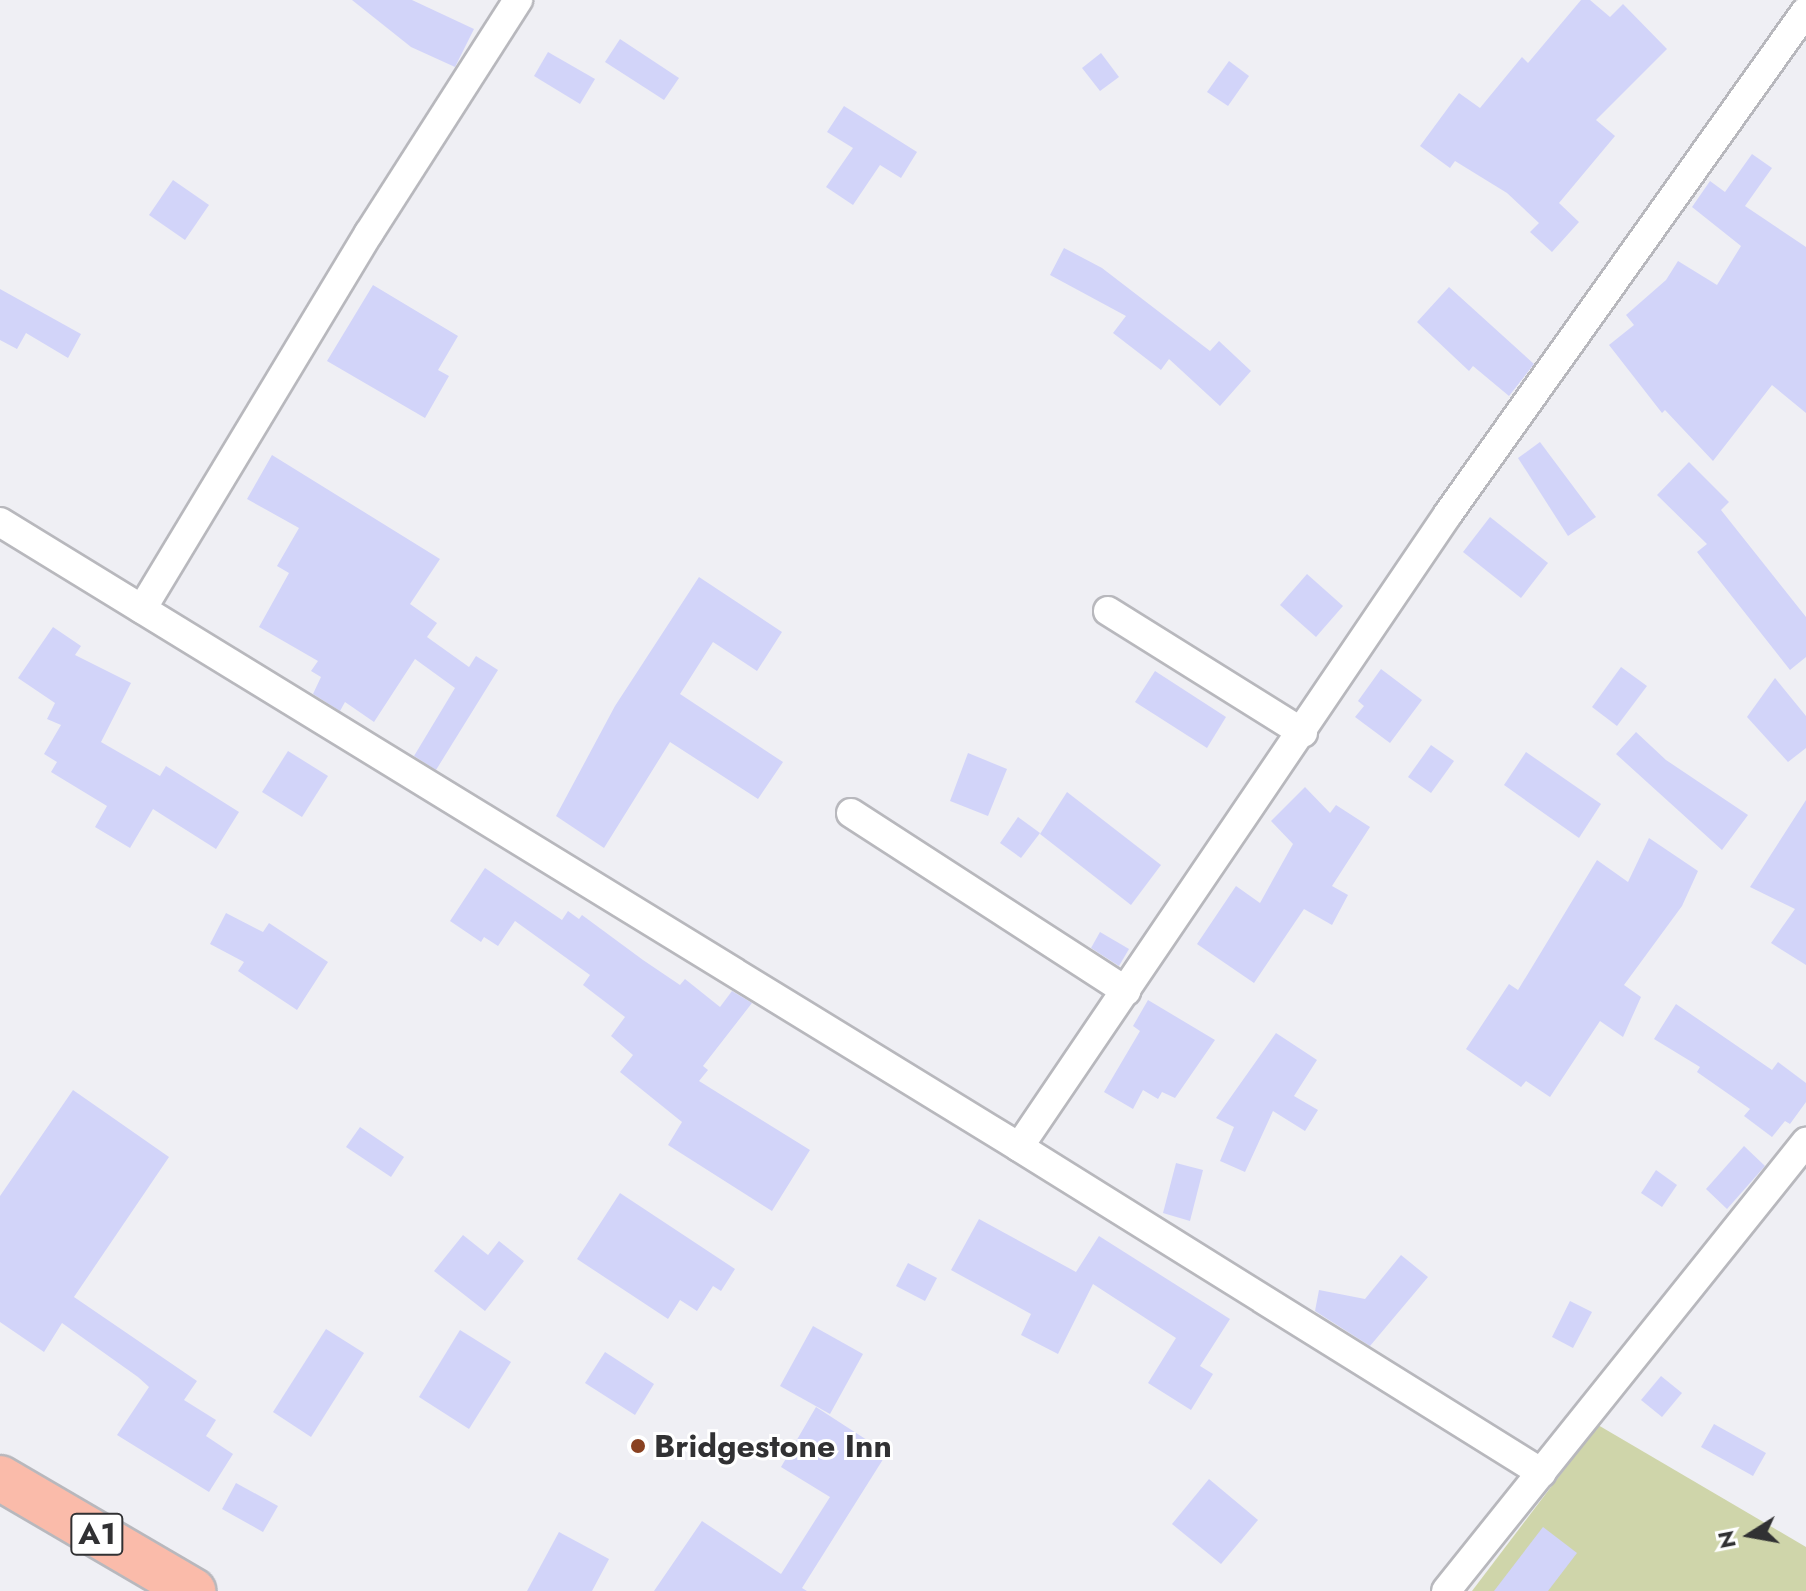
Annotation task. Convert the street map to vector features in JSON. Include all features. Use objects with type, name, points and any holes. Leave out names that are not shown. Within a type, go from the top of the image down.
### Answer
[{"type":"highway","name":"A1","points":[[0,1478],[193,1591]]},
{"type":"street","points":[[142,609],[369,233],[518,0]]},
{"type":"street","points":[[1019,1147],[1303,733],[1457,501],[1806,11]]},
{"type":"street","points":[[0,522],[1019,1147],[1542,1473]]},
{"type":"street","points":[[1108,611],[1303,733]]},
{"type":"street","points":[[851,813],[1126,991]]},
{"type":"street","points":[[1446,1591],[1806,1142]]},
{"type":"green space","points":[[1598,1425],[1806,1547],[1806,1591],[1472,1591]]},
{"type":"building","points":[[352,0],[412,0],[474,29],[455,67],[411,47]]},
{"type":"building","points":[[1581,0],[1590,0],[1610,17],[1623,4],[1667,49],[1596,120],[1615,136],[1559,203],[1579,222],[1552,252],[1530,232],[1539,223],[1507,193],[1455,161],[1450,168],[1420,146],[1459,93],[1480,108],[1522,57],[1528,63]]},
{"type":"building","points":[[620,39],[679,78],[664,100],[605,62]]},
{"type":"building","points":[[548,52],[595,79],[580,104],[534,76]]},
{"type":"building","points":[[1101,53],[1119,77],[1100,91],[1082,68]]},
{"type":"building","points":[[1229,61],[1249,76],[1228,106],[1207,92]]},
{"type":"building","points":[[844,106],[917,152],[901,178],[880,165],[853,205],[826,187],[853,148],[827,132]]},
{"type":"building","points":[[1752,154],[1772,168],[1745,206],[1806,247],[1806,413],[1772,385],[1713,461],[1665,410],[1662,413],[1609,345],[1634,325],[1626,315],[1666,280],[1678,261],[1717,285],[1741,246],[1692,207],[1710,181],[1725,192]]},
{"type":"building","points":[[173,180],[209,205],[185,240],[149,215]]},
{"type":"building","points":[[1064,248],[1102,268],[1210,351],[1219,341],[1251,371],[1220,406],[1169,359],[1161,370],[1113,333],[1126,316],[1050,275]]},
{"type":"building","points":[[373,285],[458,336],[438,370],[449,376],[425,418],[327,361]]},
{"type":"building","points":[[1449,287],[1534,364],[1509,396],[1473,366],[1469,371],[1417,322]]},
{"type":"building","points":[[0,289],[81,334],[68,358],[26,333],[17,349],[0,340]]},
{"type":"building","points":[[1540,442],[1596,517],[1568,536],[1518,458]]},
{"type":"building","points":[[272,455],[440,559],[410,604],[437,623],[427,637],[469,667],[476,656],[498,670],[436,770],[414,756],[455,688],[415,659],[374,722],[345,702],[340,711],[313,694],[321,677],[311,671],[318,661],[259,627],[289,573],[277,566],[299,528],[247,499]]},
{"type":"building","points":[[1689,462],[1729,502],[1721,510],[1806,617],[1806,657],[1790,670],[1697,552],[1707,544],[1657,495]]},
{"type":"building","points":[[1490,517],[1548,563],[1521,598],[1463,552]]},
{"type":"building","points":[[1307,574],[1343,606],[1316,637],[1280,605]]},
{"type":"building","points":[[699,577],[782,632],[757,671],[713,642],[680,694],[783,762],[758,799],[670,742],[604,848],[556,816],[615,706]]},
{"type":"building","points":[[53,627],[81,646],[75,655],[131,683],[101,742],[160,776],[166,766],[239,812],[216,849],[153,809],[130,848],[95,827],[107,806],[51,772],[57,762],[44,754],[61,725],[47,719],[55,703],[18,678]]},
{"type":"building","points":[[1621,667],[1647,686],[1617,726],[1592,707]]},
{"type":"building","points":[[1381,669],[1422,700],[1390,743],[1355,717],[1364,706],[1358,701]]},
{"type":"building","points":[[1155,671],[1226,717],[1207,748],[1135,702]]},
{"type":"building","points":[[1775,678],[1806,716],[1806,748],[1788,762],[1747,717]]},
{"type":"building","points":[[1636,732],[1666,760],[1748,815],[1722,850],[1616,754]]},
{"type":"building","points":[[1431,745],[1454,761],[1431,793],[1408,777]]},
{"type":"building","points":[[288,751],[328,776],[302,817],[262,792]]},
{"type":"building","points":[[1526,752],[1601,804],[1579,838],[1504,785]]},
{"type":"building","points":[[968,753],[1007,769],[988,816],[950,801]]},
{"type":"building","points":[[1305,787],[1330,813],[1336,805],[1370,827],[1332,886],[1348,895],[1332,925],[1304,909],[1254,983],[1197,944],[1236,886],[1260,903],[1293,844],[1271,821]]},
{"type":"building","points":[[1067,792],[1161,865],[1131,905],[1040,834]]},
{"type":"building","points":[[1806,800],[1806,965],[1771,943],[1795,909],[1750,887]]},
{"type":"building","points":[[1018,817],[1040,833],[1021,858],[1000,843]]},
{"type":"building","points":[[1649,838],[1698,871],[1682,906],[1624,985],[1641,997],[1623,1037],[1600,1021],[1550,1097],[1526,1081],[1521,1087],[1466,1049],[1509,984],[1518,990],[1597,860],[1628,882]]},
{"type":"building","points":[[485,868],[562,920],[568,911],[579,919],[582,915],[680,985],[685,979],[720,1007],[732,991],[752,1003],[703,1066],[708,1070],[699,1081],[810,1150],[772,1211],[668,1145],[682,1122],[620,1072],[633,1055],[611,1036],[625,1017],[583,985],[590,975],[515,921],[498,946],[484,937],[481,942],[450,921]]},
{"type":"building","points":[[226,913],[263,932],[269,923],[328,962],[297,1010],[238,971],[244,962],[210,944]]},
{"type":"building","points":[[1100,932],[1129,949],[1119,966],[1091,948]]},
{"type":"building","points":[[1148,1000],[1215,1040],[1175,1098],[1162,1092],[1158,1099],[1143,1090],[1133,1109],[1104,1092],[1140,1031],[1133,1026]]},
{"type":"building","points":[[1676,1004],[1772,1070],[1778,1062],[1806,1083],[1806,1102],[1790,1124],[1785,1121],[1772,1137],[1744,1116],[1750,1109],[1697,1072],[1700,1067],[1654,1039]]},
{"type":"building","points":[[1276,1033],[1317,1060],[1294,1096],[1318,1110],[1305,1131],[1273,1111],[1245,1172],[1220,1161],[1234,1127],[1216,1118]]},
{"type":"building","points":[[73,1090],[169,1157],[74,1297],[197,1381],[184,1400],[216,1420],[206,1436],[233,1454],[209,1492],[117,1435],[149,1387],[138,1377],[62,1323],[44,1352],[0,1322],[0,1196]]},
{"type":"building","points":[[360,1127],[404,1157],[391,1177],[346,1147]]},
{"type":"building","points":[[1744,1146],[1765,1166],[1727,1209],[1706,1189]]},
{"type":"building","points":[[1176,1163],[1203,1170],[1190,1221],[1163,1213]]},
{"type":"building","points":[[1656,1170],[1677,1185],[1662,1207],[1641,1193]]},
{"type":"building","points":[[620,1193],[735,1269],[721,1291],[713,1286],[697,1311],[680,1300],[668,1319],[577,1259]]},
{"type":"building","points":[[979,1219],[1076,1272],[1099,1236],[1230,1319],[1200,1366],[1213,1374],[1191,1410],[1148,1383],[1176,1338],[1093,1284],[1058,1354],[1021,1335],[1031,1314],[951,1270]]},
{"type":"building","points":[[463,1235],[488,1255],[499,1241],[524,1261],[485,1311],[434,1271]]},
{"type":"building","points":[[1401,1255],[1428,1277],[1370,1346],[1315,1311],[1319,1290],[1365,1299]]},
{"type":"building","points":[[908,1263],[937,1278],[925,1301],[896,1286]]},
{"type":"building","points":[[1570,1301],[1592,1312],[1573,1348],[1552,1337]]},
{"type":"building","points":[[813,1326],[863,1354],[830,1414],[780,1386]]},
{"type":"building","points":[[326,1329],[364,1353],[311,1437],[273,1412]]},
{"type":"building","points":[[460,1330],[511,1362],[469,1429],[419,1397]]},
{"type":"building","points":[[605,1352],[654,1384],[635,1415],[585,1383]]},
{"type":"building","points":[[1661,1376],[1682,1393],[1662,1417],[1641,1400]]},
{"type":"building","points":[[816,1407],[887,1453],[802,1588],[807,1591],[654,1591],[702,1521],[781,1574],[830,1497],[781,1467]]},
{"type":"building","points":[[1714,1424],[1766,1453],[1753,1476],[1701,1447]]},
{"type":"building","points":[[1209,1479],[1258,1520],[1221,1564],[1172,1524]]},
{"type":"building","points":[[236,1483],[278,1506],[263,1532],[222,1509]]},
{"type":"building","points":[[1543,1527],[1577,1553],[1548,1591],[1494,1591]]},
{"type":"building","points":[[559,1532],[609,1559],[592,1591],[527,1591]]},
{"type":"place","name":"Bridgestone Inn","points":[[638,1446]]}]
